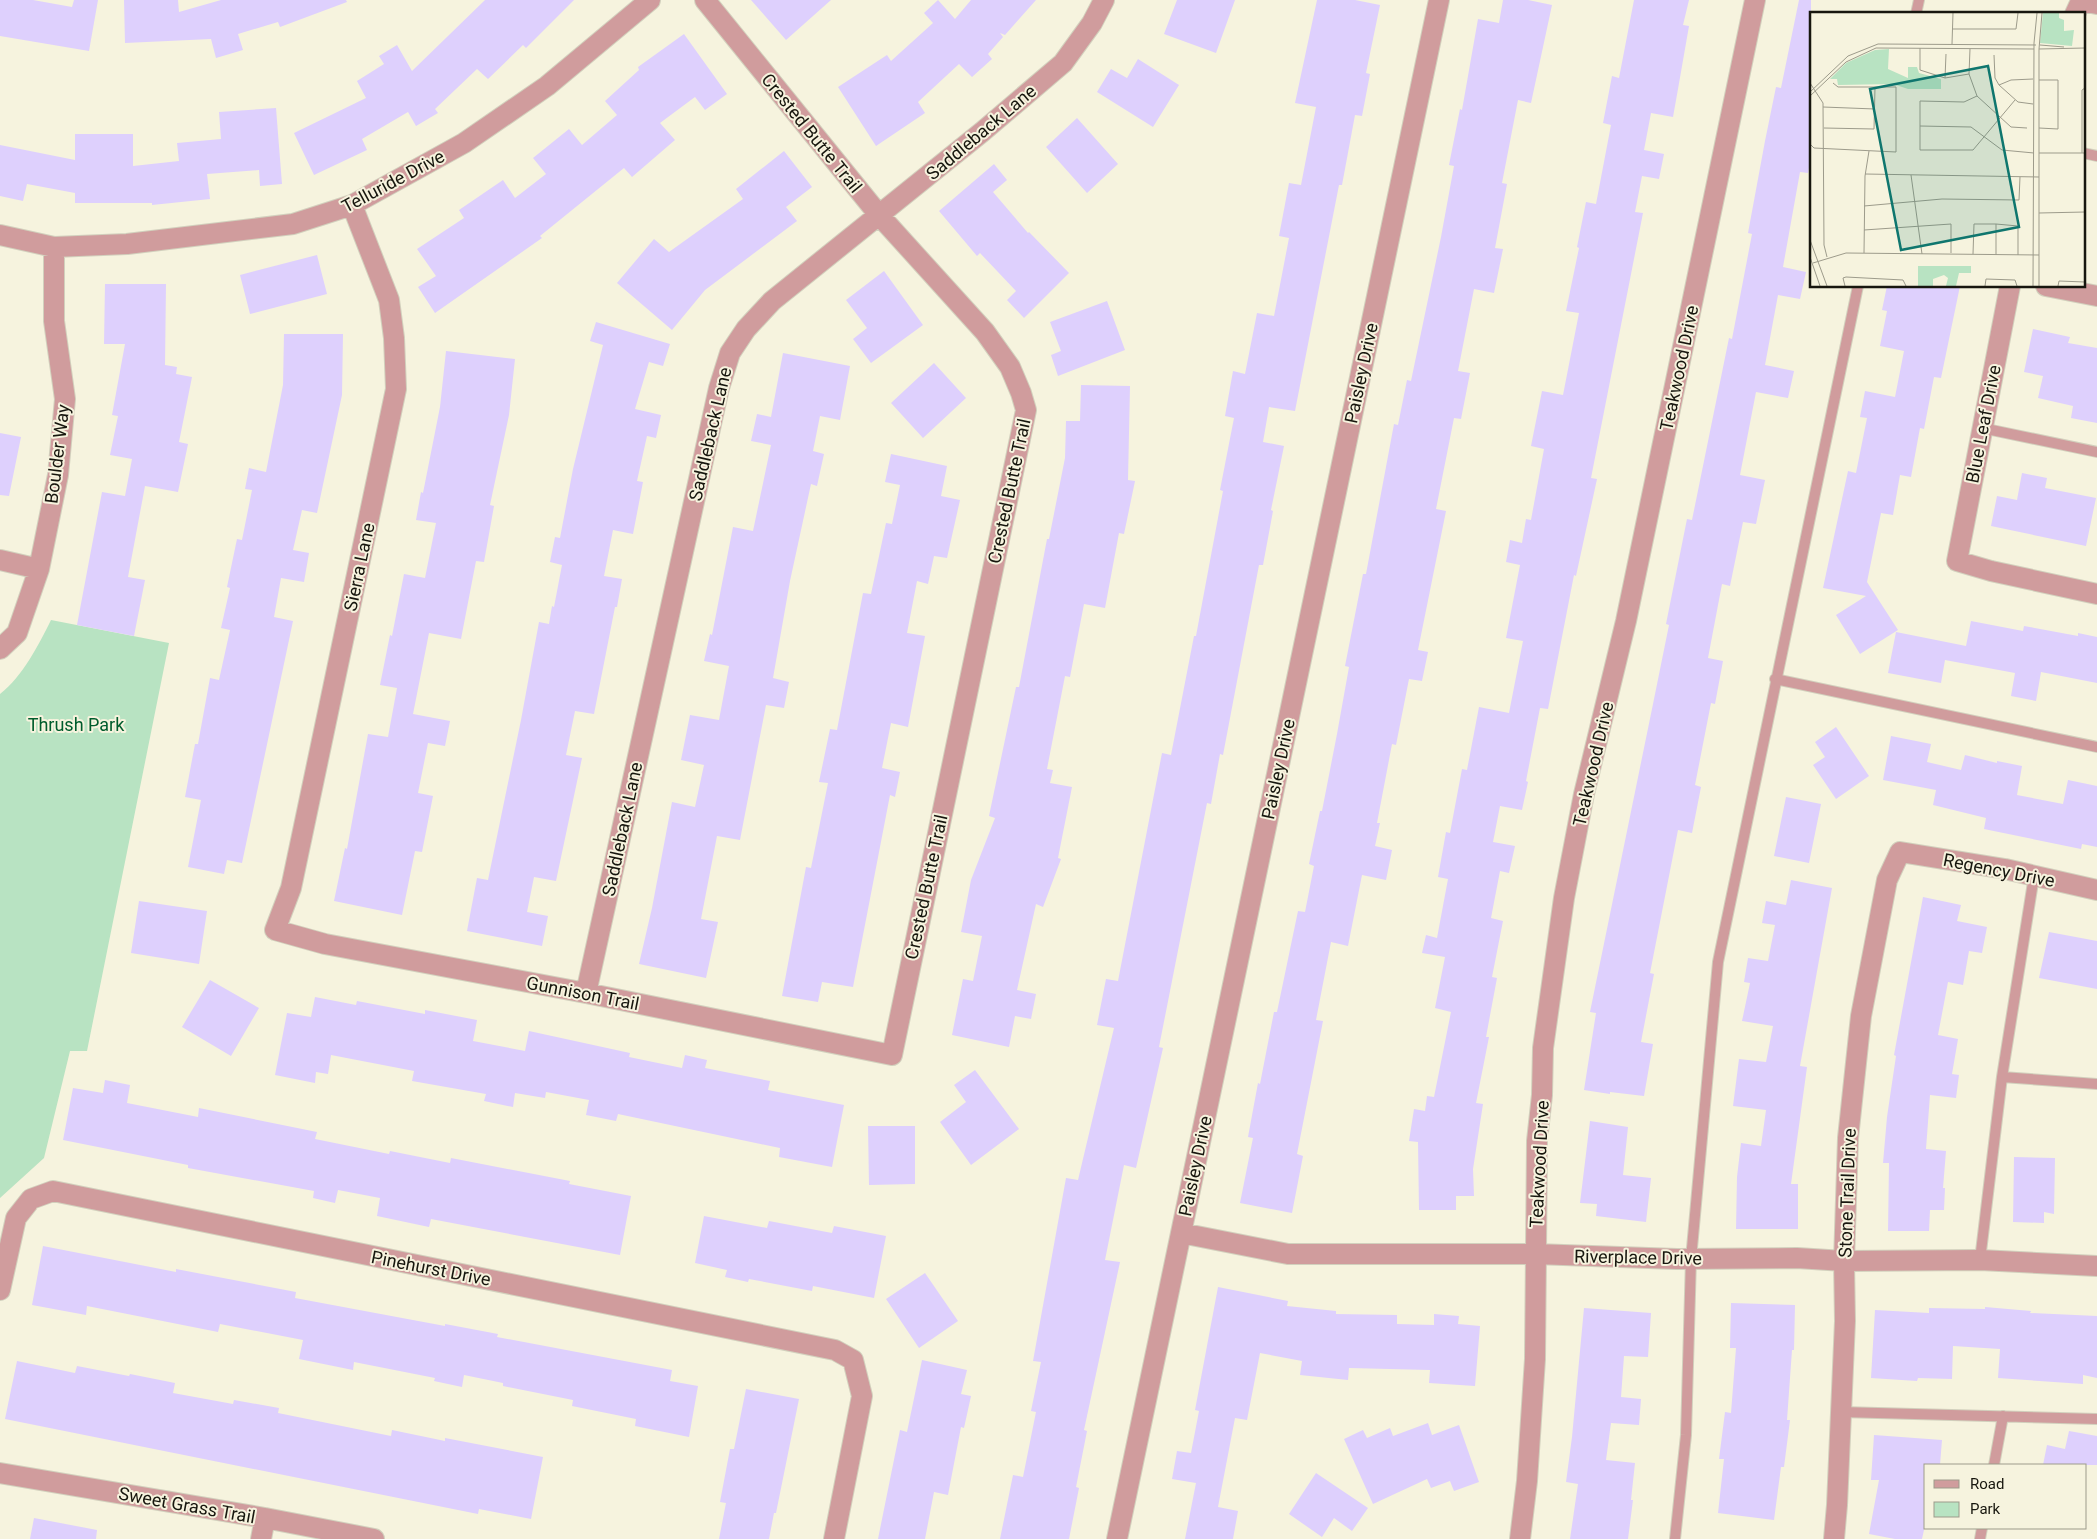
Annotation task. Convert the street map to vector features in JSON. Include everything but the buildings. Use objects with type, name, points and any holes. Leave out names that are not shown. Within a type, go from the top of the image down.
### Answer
[{"type":"street","name":"Telluride Drive","points":[[0,235],[54,247],[127,244],[293,224],[352,206],[471,138],[547,86],[650,0]]},
{"type":"street","name":"Crested Butte Trail","points":[[705,0],[879,215],[985,332],[1010,367],[1026,410],[892,1055]]},
{"type":"street","name":"Saddleback Lane","points":[[586,993],[719,388],[730,353],[746,329],[772,300],[1064,64],[1092,23],[1104,0]]},
{"type":"street","name":"Paisley Drive","points":[[1117,1539],[1439,0]]},
{"type":"street","name":"Teakwood Drive","points":[[1520,1539],[1527,1481],[1535,1358],[1537,1141],[1542,1095],[1543,1048],[1564,898],[1584,794],[1626,621],[1755,0]]},
{"type":"street","name":"Sierra Lane","points":[[275,930],[291,888],[396,389],[390,300],[352,206]]},
{"type":"street","name":"Boulder Way","points":[[0,649],[17,634],[39,569],[58,475],[65,399],[54,321],[54,247]]},
{"type":"street","name":"Blue Leaf Drive","points":[[2010,288],[1956,561],[1991,571],[2097,594]]},
{"type":"street","points":[[2056,288],[2097,296]]},
{"type":"street","points":[[0,560],[39,569]]},
{"type":"street","name":"Regency Drive","points":[[1900,852],[2005,869],[2097,890]]},
{"type":"street","name":"Stone Trail Drive","points":[[1834,1539],[1845,1322],[1844,1261],[1848,1138],[1861,1016],[1887,880],[1900,852]]},
{"type":"street","name":"Gunnison Trail","points":[[275,930],[325,944],[586,993],[892,1055]]},
{"type":"street","name":"Pinehurst Drive","points":[[0,1290],[16,1218],[31,1199],[53,1191],[835,1350],[853,1360],[862,1396],[834,1539]]},
{"type":"street","name":"Riverplace Drive","points":[[1181,1233],[1288,1254],[1535,1254],[1691,1259],[1797,1258],[1844,1261],[1980,1260],[2097,1266]]},
{"type":"street","name":"Sweet Grass Trail","points":[[0,1473],[265,1518],[374,1539]]},
{"type":"street","points":[[261,1539],[265,1518]]},
{"type":"lane","points":[[2084,153],[2097,156]]},
{"type":"lane","points":[[1675,1539],[1686,1435],[1691,1259],[1718,962],[1775,679],[1858,288]]},
{"type":"lane","points":[[1982,428],[2097,452]]},
{"type":"lane","points":[[1775,679],[2097,747]]},
{"type":"lane","points":[[1980,1260],[2002,1077],[2034,876]]},
{"type":"lane","points":[[2002,1077],[2097,1084]]},
{"type":"lane","points":[[1841,1412],[2097,1419]]},
{"type":"lane","points":[[1994,1464],[2003,1416]]},
{"type":"green space","name":"Thrush Park","points":[[51,620],[169,643],[87,1051],[70,1051],[44,1158],[0,1198],[0,694],[23,670]]}]
